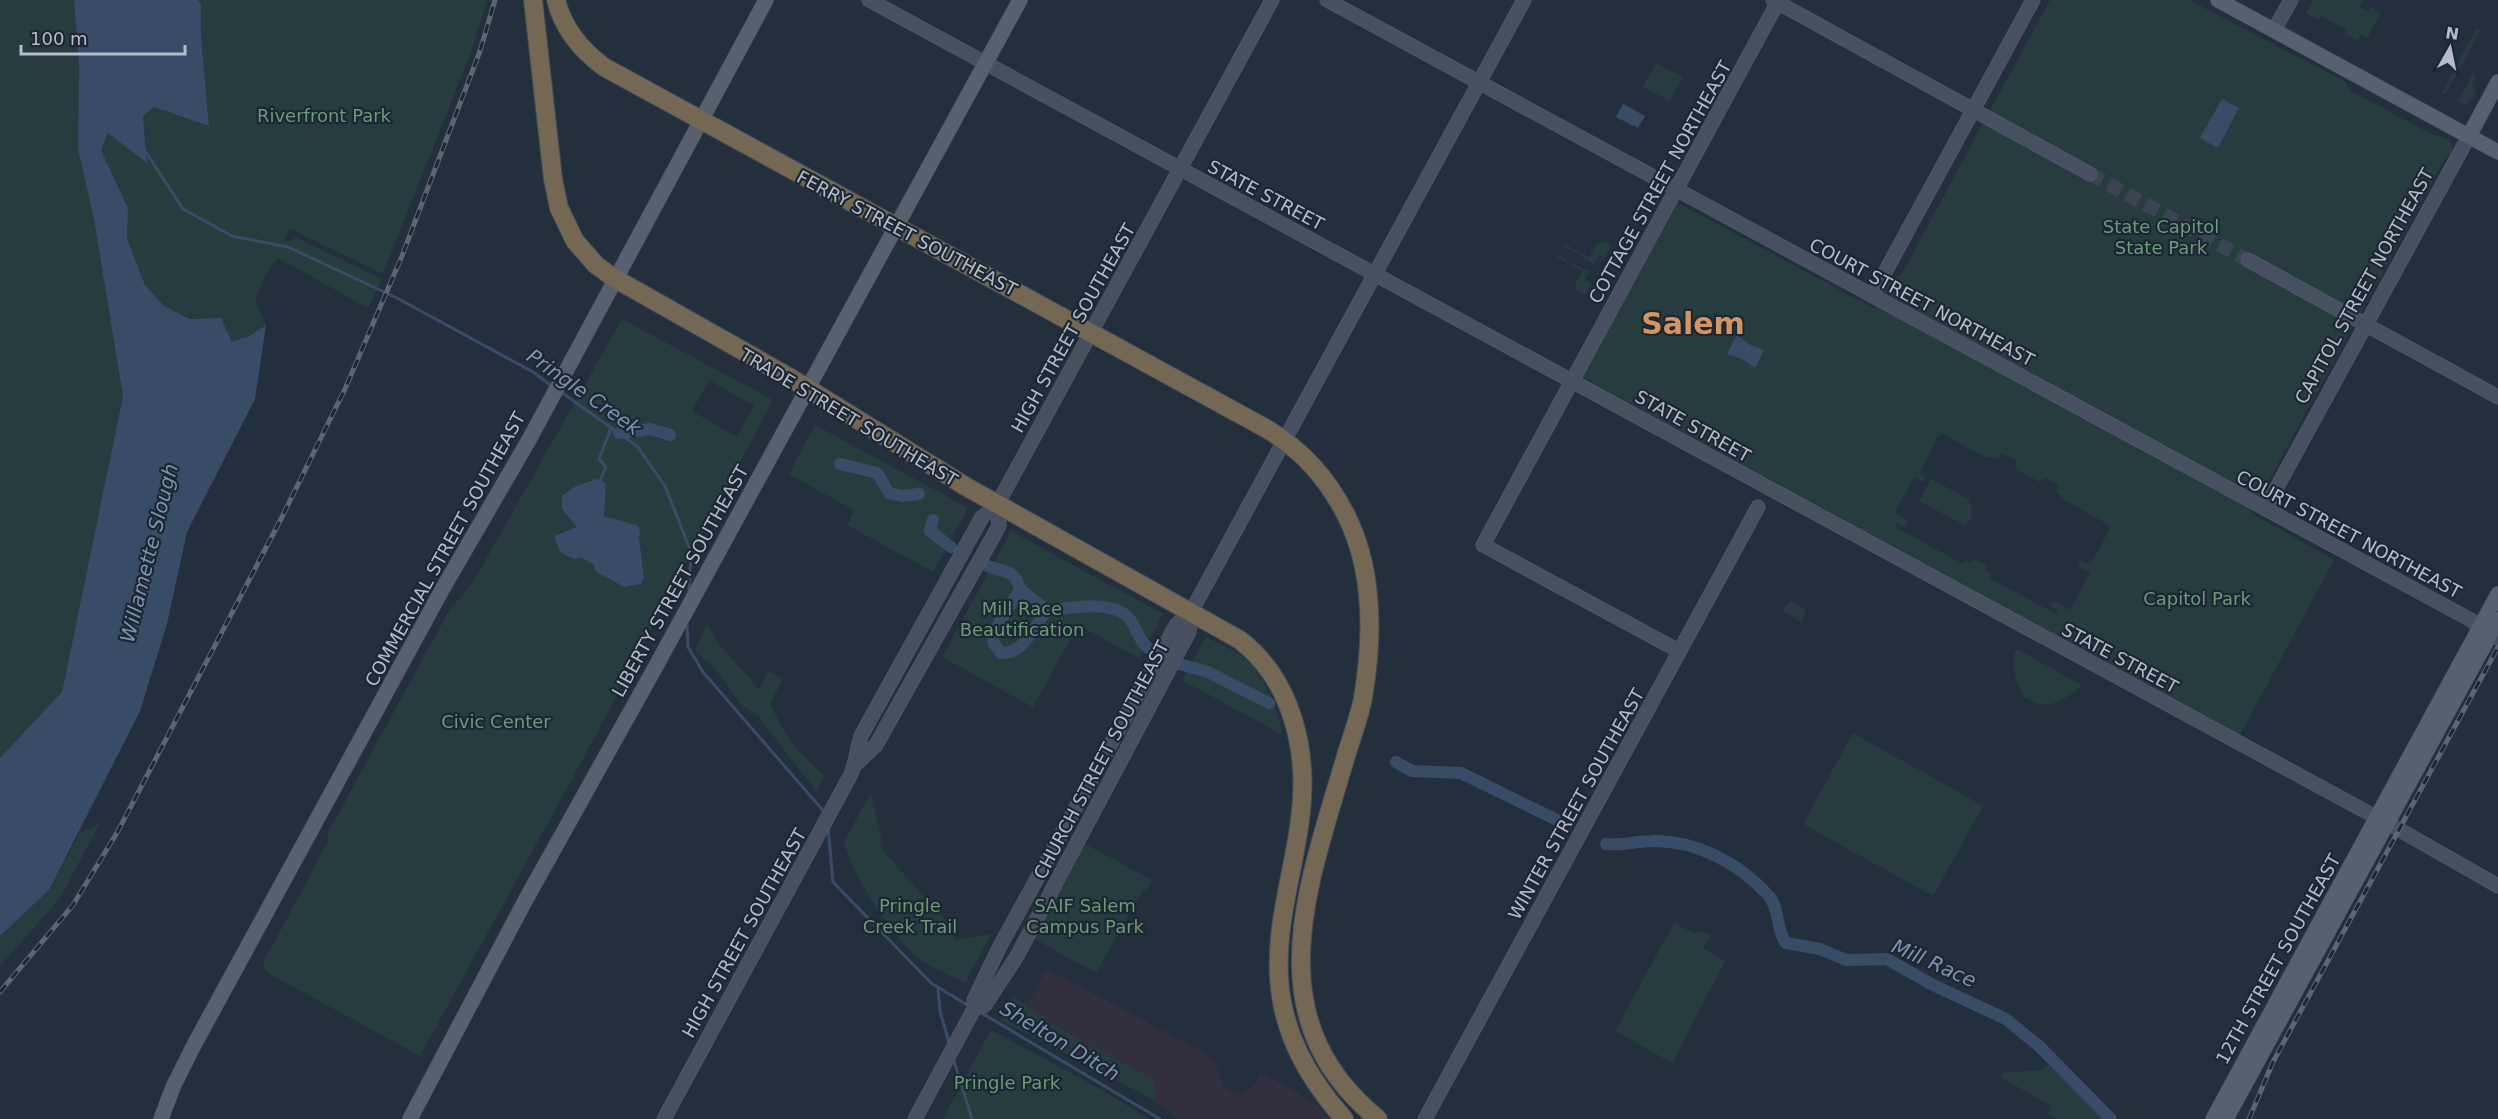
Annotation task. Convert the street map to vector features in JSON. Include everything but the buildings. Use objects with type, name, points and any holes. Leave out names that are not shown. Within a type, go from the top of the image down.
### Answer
[{"type":"highway","name":"TRADE STREET SOUTHEAST","points":[[533,0],[553,179],[562,218],[575,241],[596,265],[614,278],[808,389],[997,505],[1240,640],[1261,657],[1276,679],[1291,713],[1302,768],[1302,800],[1278,939],[1279,979],[1286,1018],[1296,1049],[1316,1086],[1344,1119]]},
{"type":"highway","name":"FERRY STREET SOUTHEAST","points":[[556,0],[564,24],[591,58],[1285,440],[1304,455],[1325,480],[1353,528],[1364,565],[1369,643],[1362,699],[1313,865],[1303,917],[1300,962],[1302,996],[1319,1050],[1351,1095],[1378,1119]]},
{"type":"main road","name":"COMMERCIAL STREET SOUTHEAST","points":[[161,1119],[194,1045],[443,588],[530,438],[614,278],[766,0]]},
{"type":"main road","name":"LIBERTY STREET SOUTHEAST","points":[[410,1119],[530,891],[656,666],[1020,0]]},
{"type":"main road","points":[[2218,0],[2498,152]]},
{"type":"main road","name":"CAPITOL STREET NORTHEAST","points":[[2469,135],[2498,82]]},
{"type":"main road","points":[[596,265],[601,303]]},
{"type":"main road","points":[[2381,820],[2492,629],[2498,594]]},
{"type":"main road","name":"12TH STREET SOUTHEAST","points":[[2213,1119],[2381,820]]},
{"type":"main road","name":"12TH STREET SOUTHEAST","points":[[2226,1119],[2381,820]]},
{"type":"street","name":"STATE STREET","points":[[869,0],[2497,885]]},
{"type":"street","name":"HIGH STREET SOUTHEAST","points":[[664,1119],[856,764],[876,745],[999,526],[997,505],[1272,0]]},
{"type":"street","name":"COURT STREET NORTHEAST","points":[[1327,0],[2265,509],[2492,629]]},
{"type":"street","name":"CHURCH STREET SOUTHEAST","points":[[915,1119],[974,1009],[985,1005],[986,990],[1176,625],[1191,612],[1524,0]]},
{"type":"street","points":[[1872,296],[2033,0]]},
{"type":"street","points":[[2274,30],[2291,0]]},
{"type":"street","points":[[1777,1],[2090,174]]},
{"type":"street","name":"COTTAGE STREET NORTHEAST","points":[[1679,651],[1483,545],[1677,190],[1777,1]]},
{"type":"street","name":"CAPITOL STREET NORTHEAST","points":[[2265,509],[2469,135]]},
{"type":"street","points":[[2248,260],[2498,397]]},
{"type":"street","name":"WINTER STREET SOUTHEAST","points":[[1425,1119],[1758,507]]},
{"type":"street","name":"CHURCH STREET SOUTHEAST","points":[[986,990],[1017,956],[1189,632],[1191,612]]},
{"type":"shaded area","points":[[1047,969],[1207,1054],[1215,1062],[1223,1087],[1228,1091],[1240,1094],[1246,1091],[1254,1085],[1261,1072],[1311,1101],[1330,1119],[1178,1119],[1150,1098],[1016,1027]]},
{"type":"green space","points":[[0,0],[74,0],[79,66],[78,149],[94,220],[123,396],[62,692],[0,758]]},
{"type":"green space","name":"Riverfront Park","points":[[198,0],[487,0],[473,47],[383,274],[290,229],[283,240],[290,241],[295,237],[382,279],[368,308],[278,258],[264,277],[255,301],[266,325],[251,335],[232,342],[221,318],[190,319],[164,306],[145,285],[127,239],[128,208],[101,150],[108,133],[147,162],[143,116],[154,107],[209,126],[201,12]]},
{"type":"green space","name":"State Capitol State Park","points":[[2050,0],[2189,0],[2344,81],[2351,91],[2429,133],[2448,139],[2452,144],[2452,151],[2444,160],[2269,480],[2267,491],[2261,495],[2251,513],[2334,560],[2240,735],[1582,377],[1678,203],[1875,309],[1890,281],[1901,275]],"holes":[[[1942,433],[1983,456],[1998,459],[2002,453],[2016,461],[2015,469],[2040,482],[2045,478],[2059,485],[2056,492],[2061,495],[2060,497],[2109,525],[2109,530],[2093,561],[2091,560],[2088,564],[2081,561],[2078,566],[2090,573],[2070,610],[2053,601],[2050,606],[2058,610],[2056,614],[1989,578],[1991,574],[1984,571],[1987,566],[1974,559],[1971,563],[1966,560],[1963,564],[1895,527],[1897,523],[1905,528],[1908,521],[1894,513],[1914,477],[1923,482],[1926,477],[1920,474],[1937,437]]]},
{"type":"green space","points":[[2313,0],[2363,0],[2360,7],[2369,12],[2371,7],[2381,13],[2367,38],[2361,35],[2358,41],[2345,34],[2347,30],[2323,17],[2324,13],[2319,20],[2306,13]]},
{"type":"green space","points":[[2476,29],[2480,31],[2445,95],[2442,93]]},
{"type":"green space","points":[[1656,63],[1683,77],[1670,101],[1643,87]]},
{"type":"green space","points":[[2474,72],[2475,95],[2466,105],[2458,101]]},
{"type":"green space","points":[[1603,242],[1611,246],[1605,257],[1598,256],[1593,264],[1574,251],[1563,247],[1565,244],[1589,258],[1596,244]]},
{"type":"green space","points":[[1559,254],[1568,262],[1590,271],[1585,279],[1591,284],[1585,295],[1577,291],[1575,284],[1582,271],[1557,257]]},
{"type":"green space","name":"Civic Center","points":[[622,319],[773,400],[584,757],[420,1056],[268,973],[263,963],[327,844],[328,833],[450,609],[472,584]],"holes":[[[709,380],[754,406],[737,437],[692,411]],[[592,482],[606,484],[604,516],[629,525],[639,536],[636,538],[639,539],[643,582],[595,571],[595,565],[580,556],[576,557],[557,534],[577,527],[562,509],[562,496],[574,487]]]},
{"type":"green space","name":"Mill Race Beautification","points":[[815,425],[968,508],[933,572],[847,525],[854,510],[789,474]]},
{"type":"green space","points":[[1931,479],[1970,500],[1968,503],[1973,506],[1970,512],[1973,514],[1966,526],[1919,501]]},
{"type":"green space","name":"Mill Race Beautification","points":[[1011,531],[1163,614],[1139,658],[1078,625],[1033,707],[942,657]]},
{"type":"green space","points":[[1790,601],[1806,610],[1801,622],[1783,611]]},
{"type":"green space","points":[[707,624],[718,643],[759,689],[769,671],[783,679],[770,703],[792,743],[824,776],[816,791],[758,716],[742,705],[713,666],[695,651]]},
{"type":"green space","points":[[1206,637],[1243,657],[1258,672],[1274,704],[1283,735],[1182,680]]},
{"type":"green space","points":[[2017,649],[2081,685],[2068,696],[2049,704],[2038,704],[2024,697],[2014,666]]},
{"type":"green space","points":[[1853,733],[1983,806],[1933,896],[1803,824]]},
{"type":"green space","name":"Pringle Creek Trail","points":[[871,792],[884,852],[947,922],[956,940],[991,934],[965,983],[929,965],[912,953],[882,915],[856,872],[844,842]]},
{"type":"green space","points":[[100,823],[60,898],[0,966],[0,936],[49,890],[79,834]]},
{"type":"green space","name":"SAIF Salem Campus Park","points":[[1083,843],[1152,880],[1146,891],[1143,889],[1096,973],[1033,938]]},
{"type":"green space","points":[[1674,923],[1693,933],[1702,932],[1712,935],[1703,948],[1725,961],[1672,1063],[1615,1031]]},
{"type":"green space","points":[[1013,996],[1049,1022],[1083,1041],[1074,1058],[1001,1020]]},
{"type":"green space","name":"Pringle Park","points":[[991,1030],[1104,1091],[1149,1119],[943,1119]]},
{"type":"green space","points":[[1091,1045],[1153,1080],[1158,1094],[1154,1100],[1082,1062]]},
{"type":"green space","points":[[2047,1064],[2106,1119],[2057,1119],[2047,1114],[2051,1106],[2000,1077],[2002,1073],[2042,1070]]},
{"type":"water","name":"Willamette Slough","points":[[74,0],[198,0],[201,4],[201,36],[209,126],[154,107],[143,116],[147,163],[108,133],[101,150],[128,208],[127,239],[145,285],[164,306],[190,319],[221,318],[232,342],[251,335],[266,325],[255,399],[187,532],[167,624],[140,711],[49,890],[0,936],[0,758],[62,692],[123,396],[94,220],[78,149],[79,66]]},
{"type":"water","points":[[2222,99],[2239,108],[2218,148],[2200,138]]},
{"type":"water","points":[[1623,104],[1645,116],[1638,128],[1616,117]]},
{"type":"water","points":[[1737,335],[1750,345],[1764,350],[1755,368],[1742,359],[1727,354]]},
{"type":"water","points":[[596,479],[606,483],[604,516],[639,526],[640,536],[636,538],[639,538],[644,578],[641,584],[624,587],[595,571],[594,565],[581,557],[574,559],[560,552],[554,536],[577,527],[562,509],[562,496],[574,487]]},
{"type":"waterway","name":"Pringle Creek","points":[[144,149],[183,209],[232,236],[288,247],[397,298],[533,372],[553,387]]},
{"type":"waterway","name":"Pringle Creek","points":[[561,392],[637,446],[665,486],[691,552],[689,591]]},
{"type":"waterway","points":[[600,481],[606,467],[599,459],[611,428]]},
{"type":"waterway","name":"Mill Race","points":[[619,433],[651,429],[670,435]]},
{"type":"waterway","name":"Mill Race","points":[[840,464],[877,473],[889,493],[902,496],[919,494]]},
{"type":"waterway","name":"Mill Race","points":[[933,520],[930,531],[951,547]]},
{"type":"waterway","name":"Mill Race","points":[[985,565],[1011,574],[1020,589],[994,632],[993,642],[1001,653],[1010,652],[1023,644],[1047,611],[1092,606],[1115,609],[1124,614],[1131,621],[1142,642],[1153,651]]},
{"type":"waterway","name":"Mill Race","points":[[1020,589],[1047,611]]},
{"type":"waterway","name":"Pringle Creek","points":[[687,624],[688,647],[703,672],[826,814]]},
{"type":"waterway","name":"Mill Race","points":[[1179,664],[1208,672],[1269,703]]},
{"type":"waterway","name":"Mill Race","points":[[1396,762],[1412,771],[1461,773],[1557,820]]},
{"type":"waterway","name":"Pringle Creek","points":[[828,826],[833,882],[931,983],[969,1006]]},
{"type":"waterway","name":"Mill Race","points":[[1606,844],[1668,842],[1700,849],[1716,856],[1744,873],[1769,896],[1775,907],[1786,943],[1820,949],[1846,960],[1887,959],[1933,985],[2006,1019],[2039,1046],[2111,1119]]},
{"type":"waterway","name":"Pringle Creek","points":[[938,988],[940,1011],[950,1046]]},
{"type":"waterway","name":"Shelton Ditch","points":[[980,1012],[1160,1119]]},
{"type":"waterway","name":"Pringle Creek","points":[[953,1058],[972,1119]]},
{"type":"tunnel","points":[[2090,174],[2248,260]]},
{"type":"railway","points":[[0,992],[73,905],[118,831],[282,517],[345,389],[402,256],[480,51],[495,0]]},
{"type":"railway","points":[[2249,1119],[2273,1062],[2498,647]]},
{"type":"district","name":"Salem","points":[[1693,323]]},
{"type":"park label","name":"Capitol Park","points":[[2197,598]]}]
